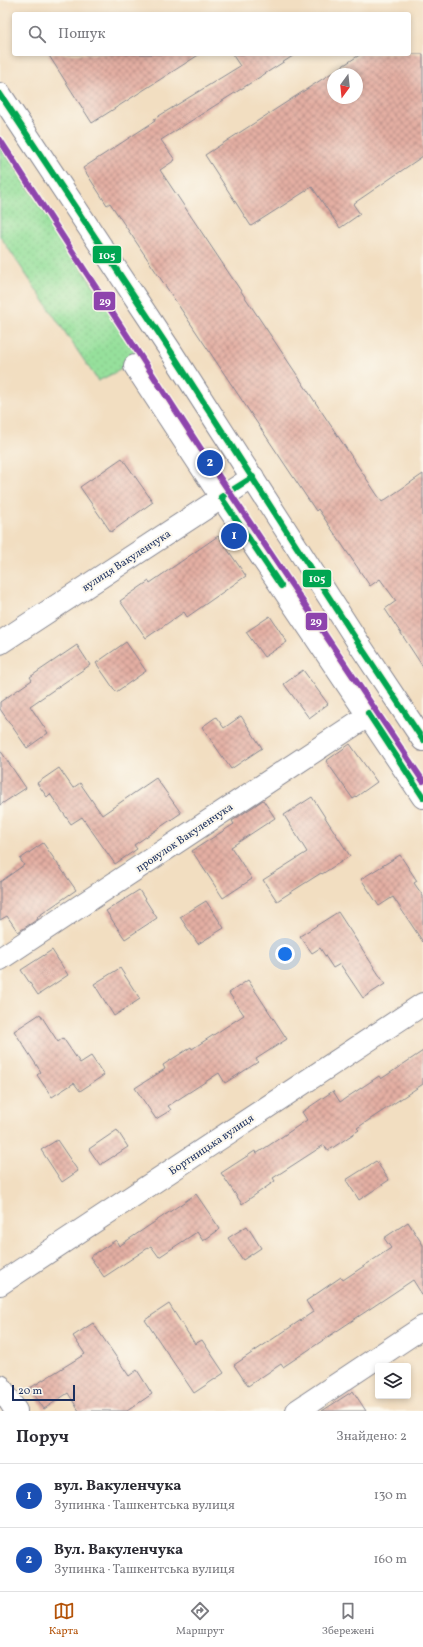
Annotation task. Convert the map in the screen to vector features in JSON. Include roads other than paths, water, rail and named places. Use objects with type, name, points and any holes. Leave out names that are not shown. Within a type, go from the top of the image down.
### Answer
[{"type":"street","points":[[0,94],[170,350],[358,644],[423,740]]},
{"type":"street","points":[[135,366],[221,497],[423,797]]},
{"type":"street","name":"вулиця Вакуленчука","points":[[0,642],[221,497],[253,478]]},
{"type":"street","name":"провулок Вакуленчука","points":[[0,959],[369,715]]},
{"type":"street","name":"Бортницька вулиця","points":[[0,1284],[423,1004]]},
{"type":"street","points":[[297,1411],[423,1327]]},
{"type":"street","points":[[0,1386],[16,1411]]},
{"type":"place","name":"Вул. Вакуленчука","points":[[210,463]]},
{"type":"place","name":"вул. Вакуленчука","points":[[234,536]]}]
